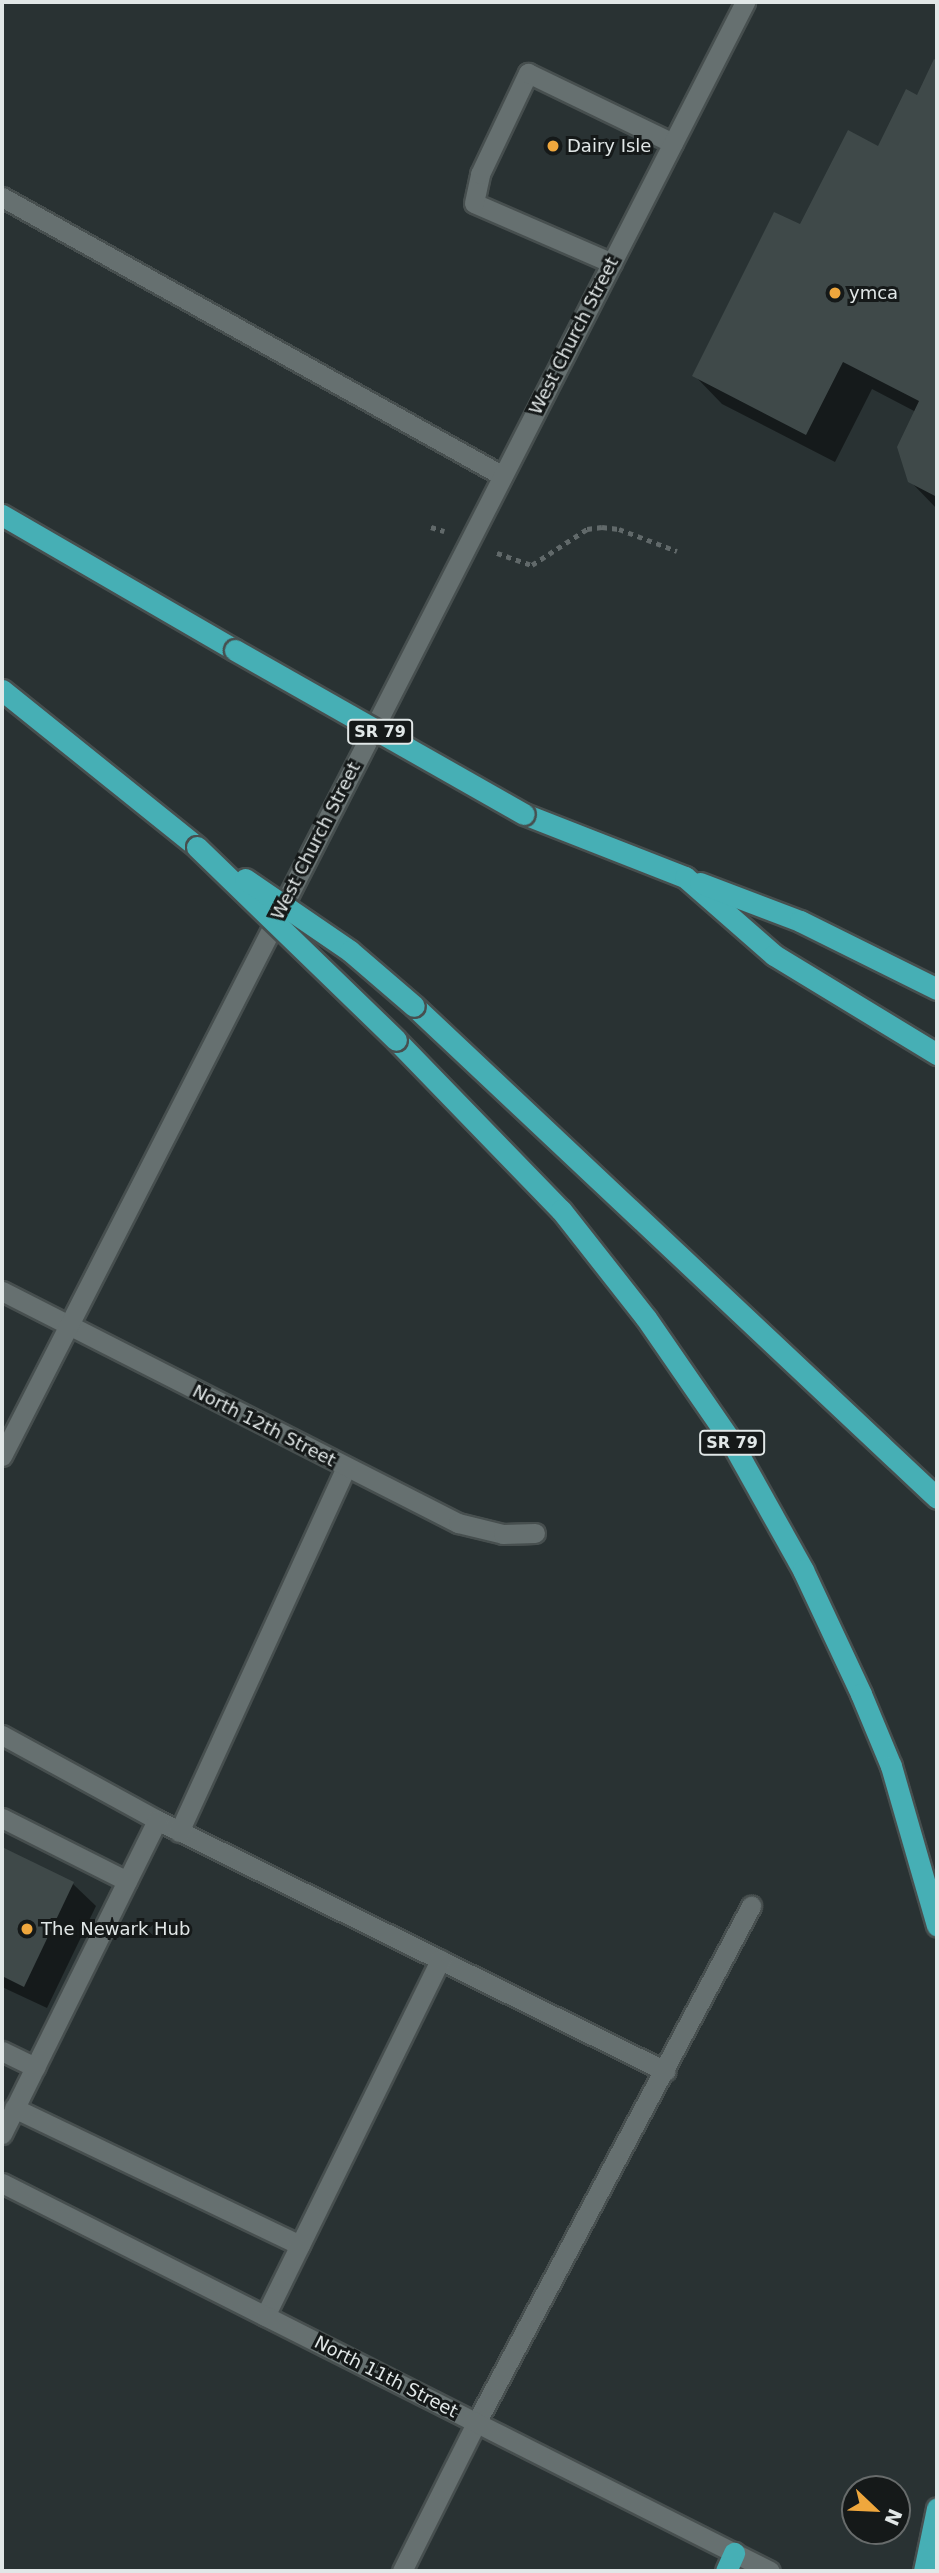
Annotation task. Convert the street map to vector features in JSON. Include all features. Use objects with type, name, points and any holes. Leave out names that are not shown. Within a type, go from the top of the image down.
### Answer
[{"type":"highway","name":"SR 79","points":[[2,515],[524,814],[685,877],[774,955],[937,1054]]},
{"type":"highway","name":"SR 79","points":[[2,690],[197,847],[396,1040],[561,1210],[646,1318],[731,1441],[803,1570],[862,1694],[891,1766],[937,1925]]},
{"type":"highway","points":[[197,847],[350,951],[414,1006],[937,1498]]},
{"type":"highway","points":[[685,877],[800,921],[937,989]]},
{"type":"highway","points":[[924,2571],[937,2508]]},
{"type":"street","name":"West Church Street","points":[[2,1456],[745,2]]},
{"type":"street","points":[[611,264],[474,203],[480,174],[528,73],[673,144]]},
{"type":"street","points":[[2,197],[503,476]]},
{"type":"street","name":"North 12th Street","points":[[2,1291],[67,1327],[458,1522],[503,1534],[535,1533]]},
{"type":"street","points":[[179,1832],[346,1466]]},
{"type":"street","points":[[2,1735],[157,1821],[665,2071]]},
{"type":"street","points":[[2,1818],[127,1881]]},
{"type":"street","points":[[2,2134],[157,1821]]},
{"type":"street","points":[[402,2571],[476,2423],[751,1906]]},
{"type":"street","points":[[265,2316],[440,1960]]},
{"type":"street","points":[[2,2051],[35,2067]]},
{"type":"street","points":[[15,2108],[300,2245]]},
{"type":"street","name":"North 11th Street","points":[[2,2183],[476,2423],[730,2562],[770,2571]]},
{"type":"path","points":[[470,540],[533,565],[587,529],[602,527],[619,529],[677,551]]},
{"type":"building","name":"ymca","points":[[934,59],[937,61],[937,497],[908,482],[897,447],[919,401],[843,362],[806,435],[692,376],[774,212],[800,224],[848,130],[878,146],[906,89],[917,95]]},
{"type":"building","name":"The Newark Hub","points":[[2,1847],[74,1882],[24,1987],[2,1976]]},
{"type":"place","name":"Dairy Isle","points":[[553,146]]},
{"type":"place","name":"ymca","points":[[835,293]]},
{"type":"place","name":"The Newark Hub","points":[[27,1929]]}]
